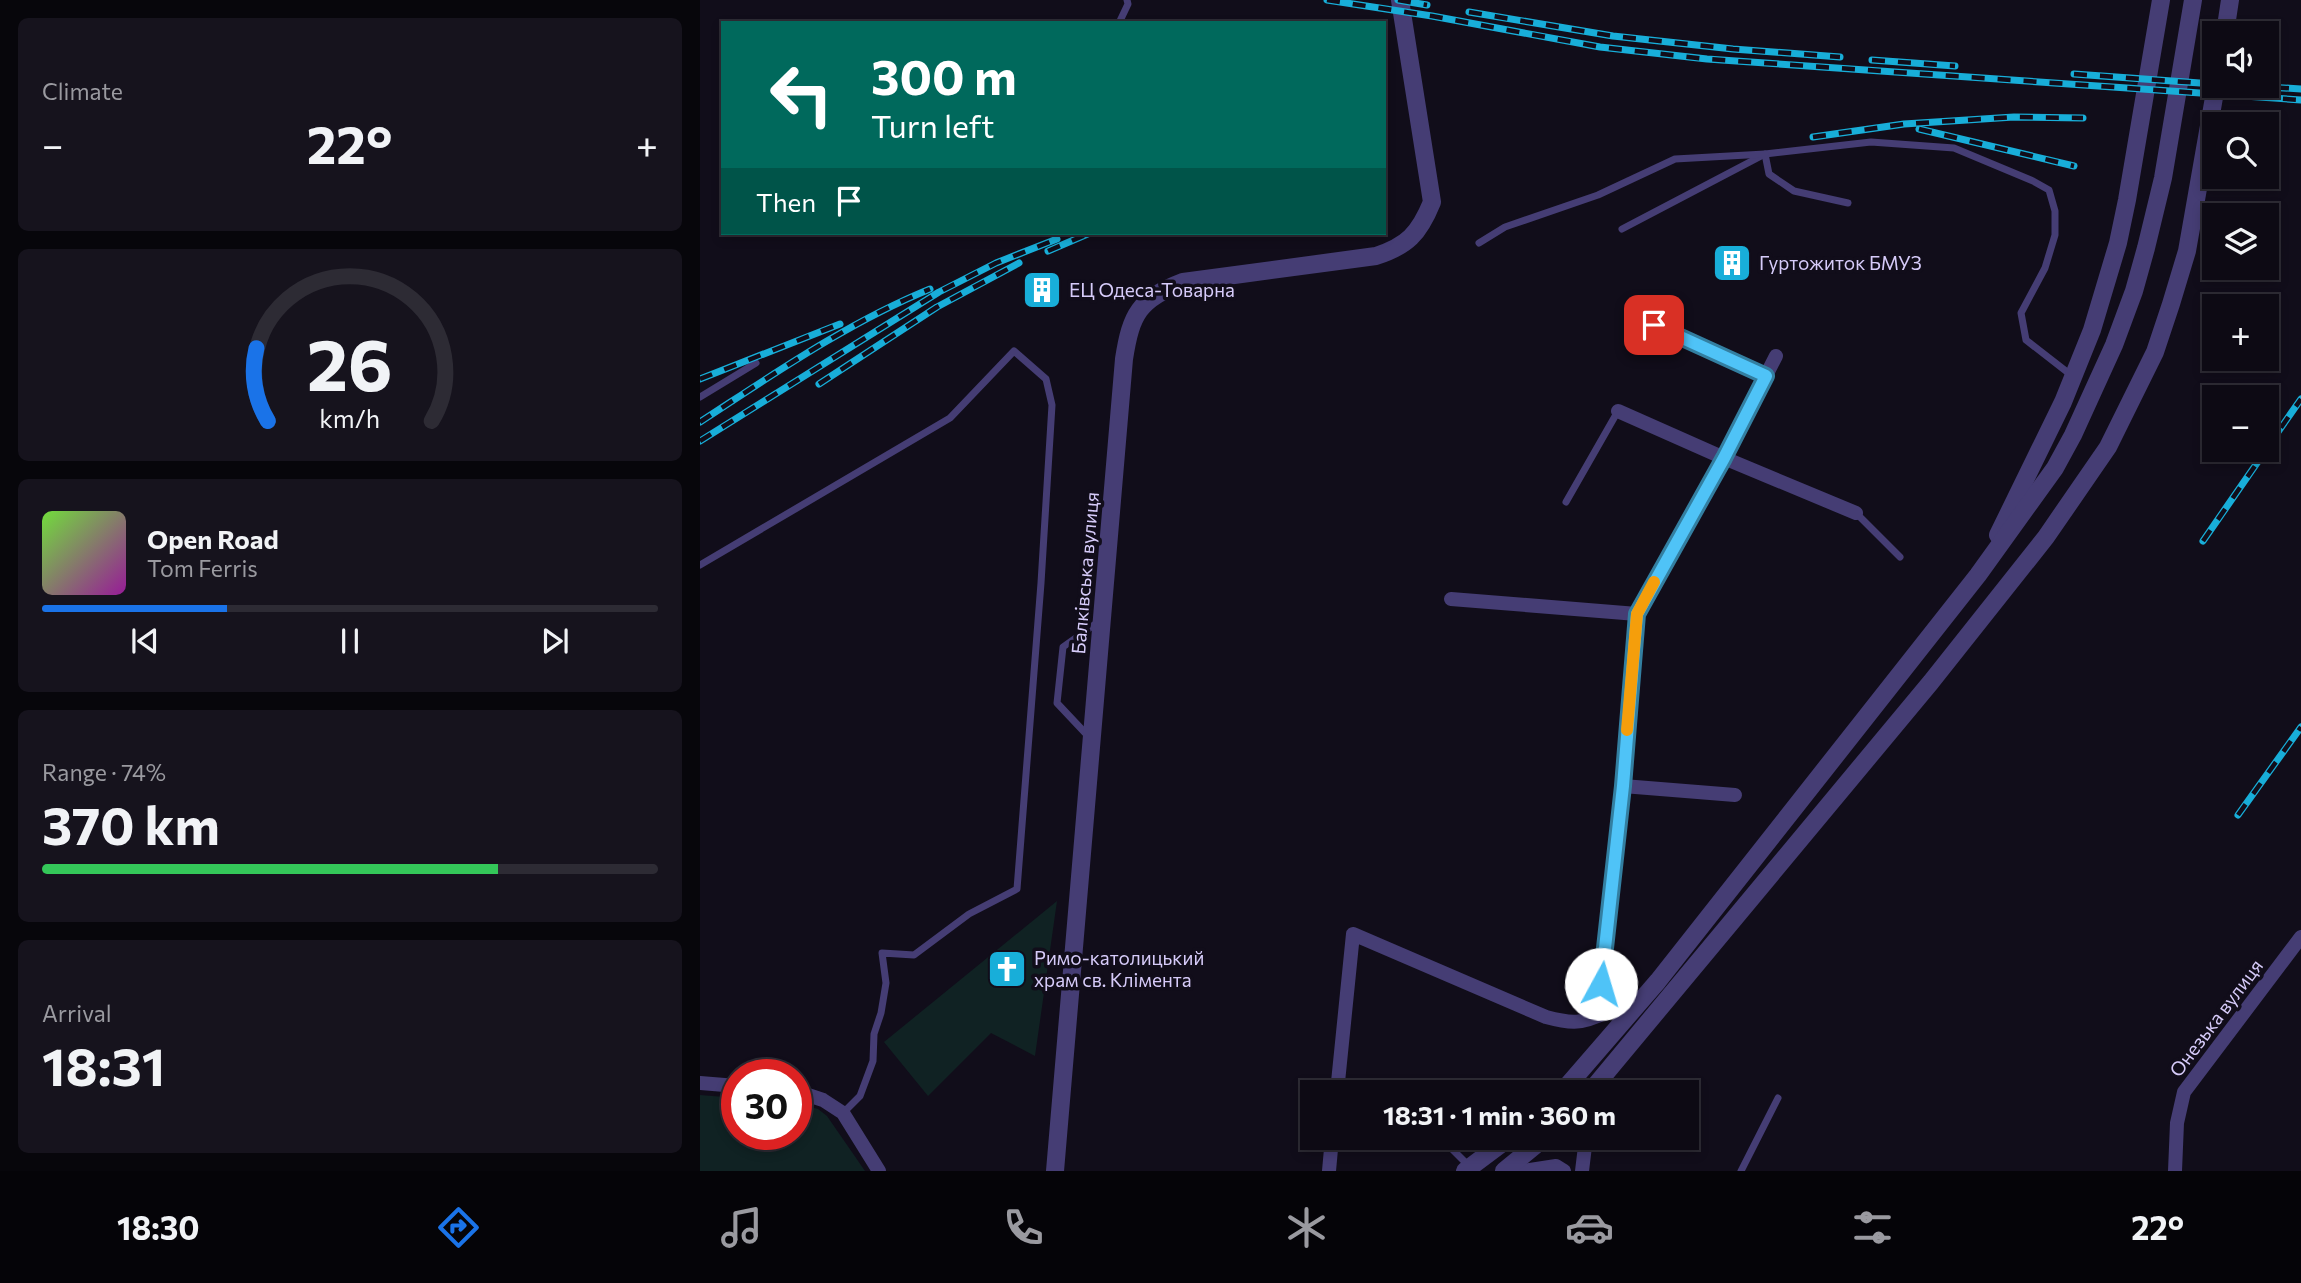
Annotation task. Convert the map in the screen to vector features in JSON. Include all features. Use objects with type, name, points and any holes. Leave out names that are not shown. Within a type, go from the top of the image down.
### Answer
[{"type":"street","name":"Балківська вулиця","points":[[1055,1171],[1128,333],[1139,309],[1159,292],[1183,282],[1376,256],[1397,249],[1412,237],[1432,202],[1400,0]]},
{"type":"street","points":[[1978,575],[2063,402],[2092,330],[2118,243],[2127,200],[2161,0]]},
{"type":"street","points":[[1572,1080],[1666,971],[1978,575],[2055,468],[2114,345],[2140,270],[2163,178],[2193,0]]},
{"type":"street","points":[[2227,21],[2230,0]]},
{"type":"street","points":[[1600,1080],[1931,682],[2046,537],[2108,447],[2155,352],[2171,304],[2187,251],[2214,98]]},
{"type":"street","points":[[1607,1012],[1601,984],[1623,786],[1637,614],[1724,458],[1776,356]]},
{"type":"street","points":[[1618,411],[1856,513]]},
{"type":"street","points":[[1451,599],[1637,614]]},
{"type":"street","points":[[1623,786],[1735,795]]},
{"type":"street","points":[[1338,1080],[1353,934],[1546,1017],[1570,1024],[1589,1021],[1607,1012],[1625,1018]]},
{"type":"street","name":"Онезька вулиця","points":[[2175,1171],[2177,1123],[2184,1092],[2301,937]]},
{"type":"street","points":[[700,1083],[721,1085]]},
{"type":"street","points":[[812,1096],[843,1113],[879,1171]]},
{"type":"street","points":[[1329,1171],[1331,1150]]},
{"type":"street","points":[[1467,1169],[1493,1150]]},
{"type":"street","points":[[1504,1171],[1529,1150]]},
{"type":"street","points":[[1582,1171],[1585,1150]]},
{"type":"street","points":[[1523,1171],[1556,1166],[1564,1171]]},
{"type":"lane","points":[[1120,21],[1128,5],[1127,0]]},
{"type":"lane","points":[[1479,243],[1505,227],[1598,195],[1675,159],[1871,142],[1954,148],[2049,190],[2054,211],[2055,235],[2045,268],[2021,313],[2026,340],[2073,377]]},
{"type":"lane","points":[[1765,153],[1769,174],[1794,191],[1849,203]]},
{"type":"lane","points":[[1622,229],[1765,153]]},
{"type":"lane","points":[[1632,315],[1766,376]]},
{"type":"lane","points":[[700,565],[950,418],[1014,351],[1046,379],[1052,405],[1017,888],[969,914],[914,955],[882,953],[886,983],[874,1034],[873,1061],[860,1096],[843,1113]]},
{"type":"lane","points":[[700,397],[756,363]]},
{"type":"lane","points":[[1566,502],[1618,411]]},
{"type":"lane","points":[[1856,513],[1900,557]]},
{"type":"lane","points":[[1092,740],[1057,702],[1063,647],[1101,620]]},
{"type":"lane","points":[[1741,1171],[1778,1098]]},
{"type":"lane","points":[[1451,1150],[1467,1169]]},
{"type":"shaded area","points":[[1057,901],[1035,1056],[991,1033],[928,1096],[884,1042]]},
{"type":"shaded area","points":[[700,1095],[721,1097],[721,1150],[812,1150],[812,1107],[827,1116],[865,1171],[700,1171]]},
{"type":"railway","points":[[1327,0],[1600,47],[1707,59],[2301,100]]},
{"type":"railway","points":[[1398,0],[1427,5]]},
{"type":"railway","points":[[1469,12],[1613,36],[1840,57]]},
{"type":"railway","points":[[1872,60],[1955,66]]},
{"type":"railway","points":[[2074,74],[2202,83]]},
{"type":"railway","points":[[2279,88],[2301,89]]},
{"type":"railway","points":[[1813,137],[1904,124],[2014,117],[2083,118]]},
{"type":"railway","points":[[1919,129],[2074,166]]},
{"type":"railway","points":[[1048,251],[1085,235]]},
{"type":"railway","points":[[700,441],[939,292],[996,263],[1057,239]]},
{"type":"railway","points":[[819,384],[937,307],[1019,263]]},
{"type":"railway","points":[[700,422],[840,333],[930,289]]},
{"type":"railway","points":[[700,379],[840,324]]},
{"type":"railway","points":[[2279,430],[2301,399]]},
{"type":"railway","points":[[2203,541],[2258,462]]},
{"type":"railway","points":[[2238,815],[2301,727]]},
{"type":"slow traffic","points":[[1627,730],[1637,614],[1654,582]]},
{"type":"place","name":"Гуртожиток БМУЗ","points":[[1732,263]]},
{"type":"place","name":"ЕЦ Одеса-Товарна","points":[[1042,290]]},
{"type":"place","name":"Римо-католицький храм св. Клімента","points":[[1007,969]]},
{"type":"route","points":[[1601,984],[1623,786],[1637,614],[1724,458],[1766,376],[1654,325]]}]
